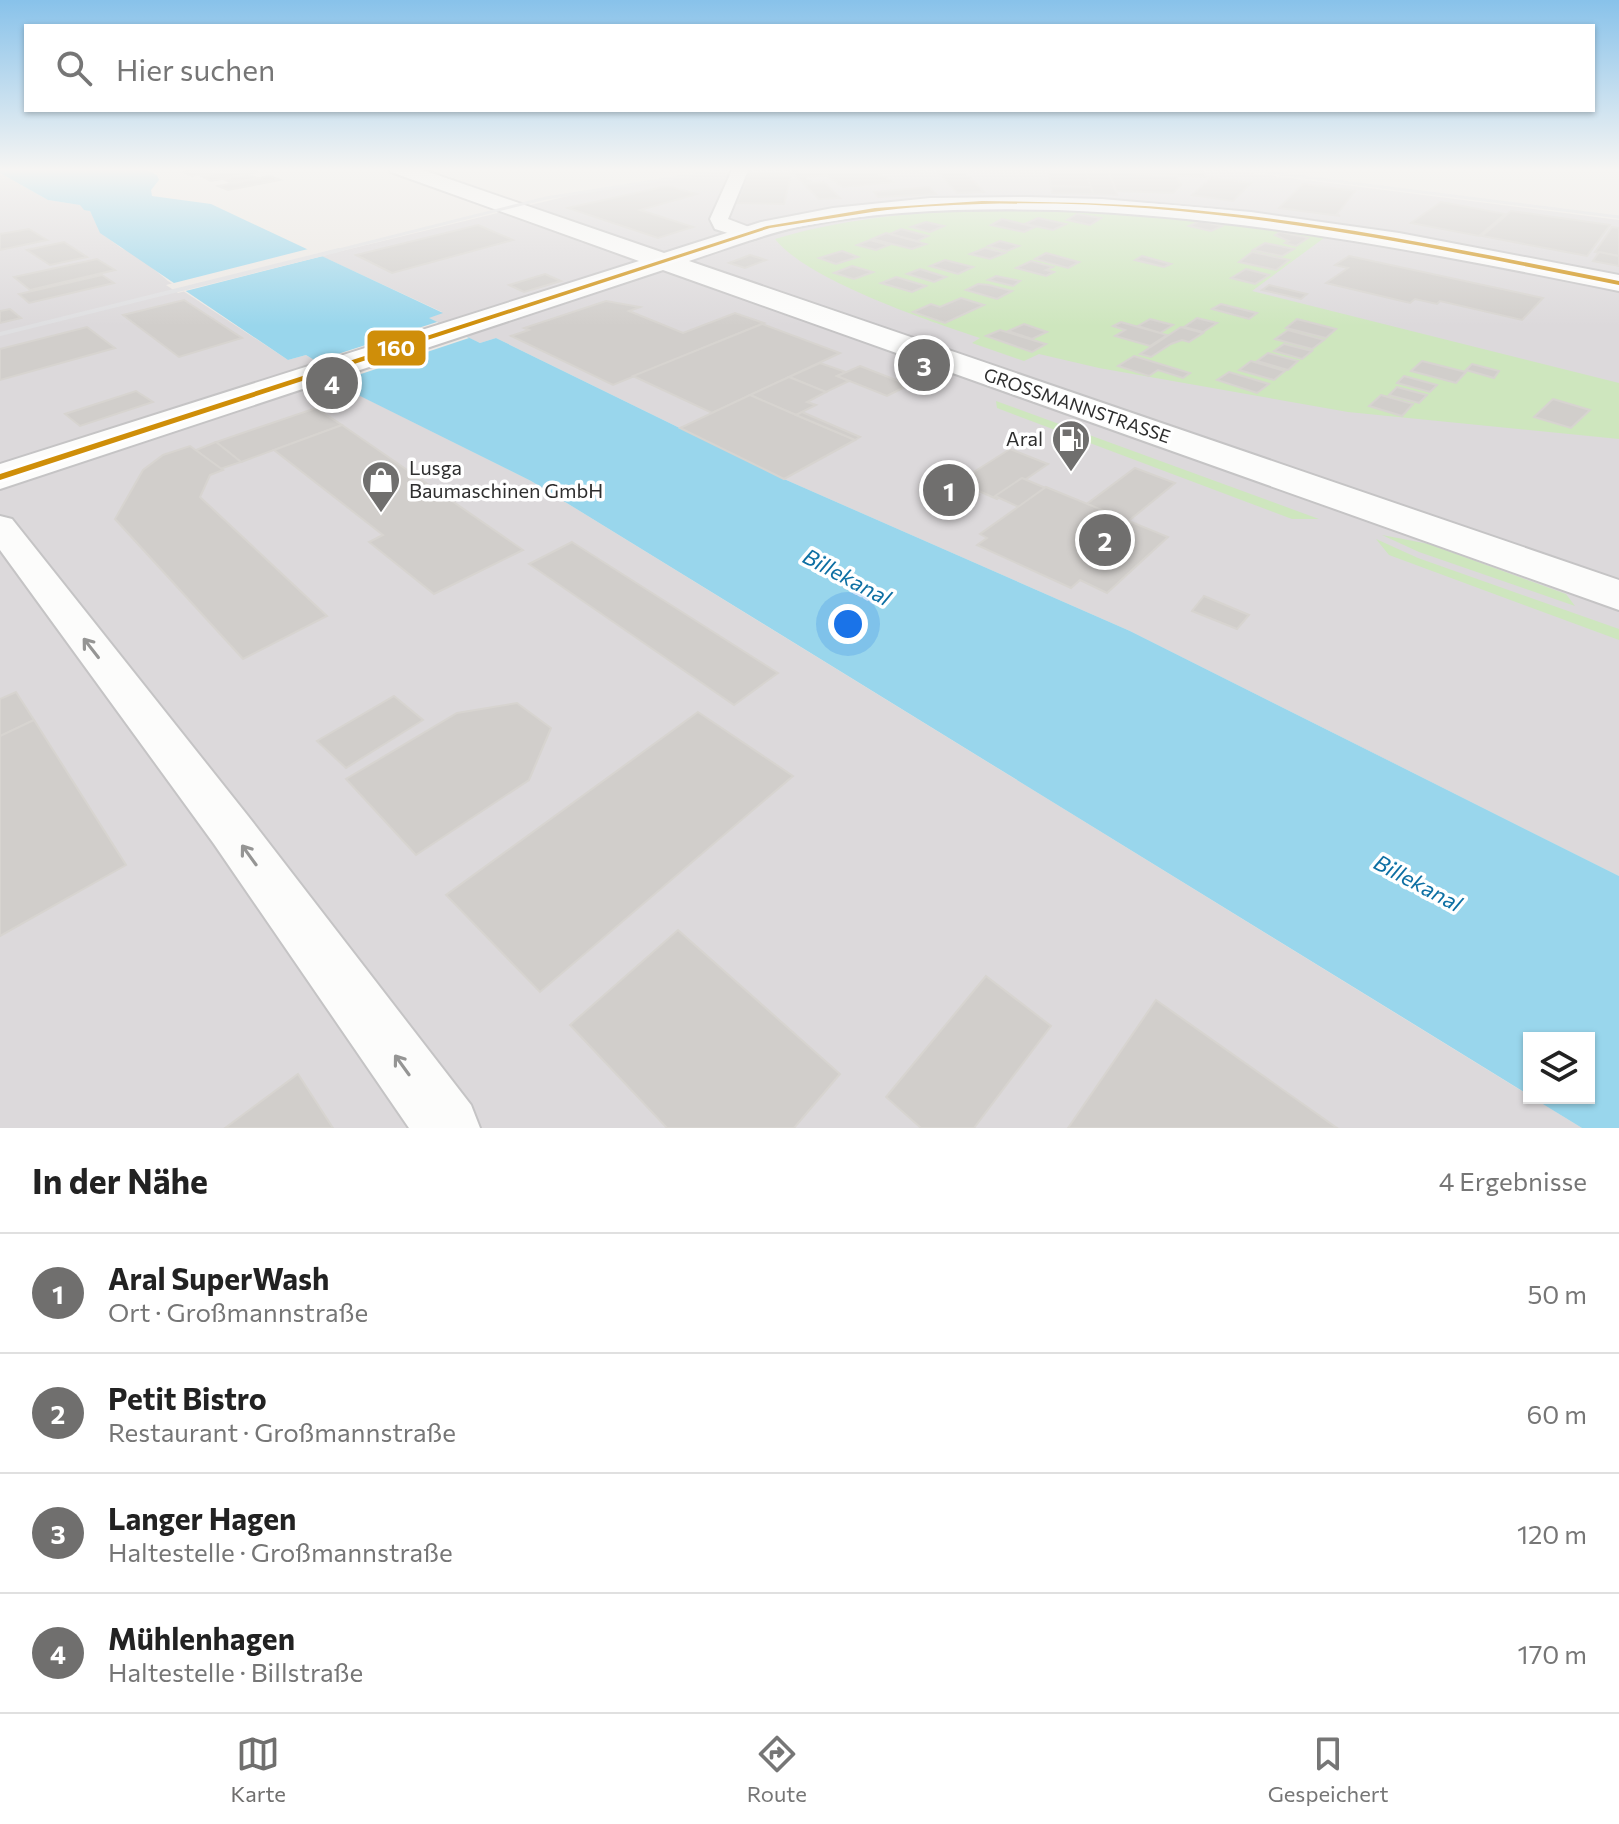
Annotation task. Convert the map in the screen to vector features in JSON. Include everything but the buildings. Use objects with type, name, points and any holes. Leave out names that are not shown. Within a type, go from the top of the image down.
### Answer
[{"type":"street","name":"GROSSMANNSTRASSE","points":[[548,221],[1619,596]]},
{"type":"street","points":[[721,221],[727,227],[750,234]]},
{"type":"street","points":[[0,477],[750,234],[804,221]]},
{"type":"street","points":[[1276,221],[1346,230],[1619,283]]},
{"type":"street","points":[[0,526],[231,830],[448,1128]]},
{"type":"shaded area","points":[[0,221],[95,221],[100,232],[121,248],[137,255],[168,281],[288,360],[306,355],[356,385],[347,389],[531,481],[1523,1092],[1523,1104],[1543,1104],[1582,1128],[0,1128]]},
{"type":"shaded area","points":[[466,221],[1619,221],[1619,876],[1130,631],[784,479],[496,338],[480,343],[427,318],[442,312],[321,256]]},
{"type":"green space","points":[[1204,221],[1328,235],[1252,291],[1619,383],[1619,439],[1348,412],[1099,368],[1039,354],[1024,361],[972,343],[980,338],[840,284],[791,254],[775,239],[840,223]]},
{"type":"green space","points":[[996,401],[1319,519],[1292,519],[997,408]]},
{"type":"green space","points":[[1382,535],[1429,544],[1566,594],[1575,606],[1419,552]]},
{"type":"green space","points":[[1376,539],[1418,558],[1619,629],[1619,640],[1389,555]]},
{"type":"water","name":"Billekanal","points":[[94,221],[246,221],[443,313],[429,318],[480,343],[496,338],[784,479],[1130,631],[1619,876],[1619,1128],[1582,1128],[1543,1104],[1595,1104],[1595,1032],[1523,1032],[1523,1091],[531,481],[346,389],[355,385],[306,355],[288,360],[100,233]]},
{"type":"pier","points":[[312,248],[327,255],[178,293],[166,285]]},
{"type":"pier","points":[[437,322],[469,338],[346,379],[316,361]]},
{"type":"railway","points":[[336,251],[456,221]]},
{"type":"railway","points":[[0,334],[336,251]]},
{"type":"railway","points":[[331,252],[336,251]]},
{"type":"transit line","name":"160","points":[[0,477],[769,227],[809,221]]},
{"type":"transit line","name":"160","points":[[1267,221],[1409,242],[1619,283]]},
{"type":"place","name":"Langer Hagen","points":[[924,365]]},
{"type":"place","name":"Mühlenhagen","points":[[332,383]]},
{"type":"place","name":"Aral","points":[[1071,473]]},
{"type":"place","name":"Aral SuperWash","points":[[949,490]]},
{"type":"place","name":"Lusga Baumaschinen GmbH","points":[[381,514]]},
{"type":"place","name":"Petit Bistro","points":[[1105,540]]}]
